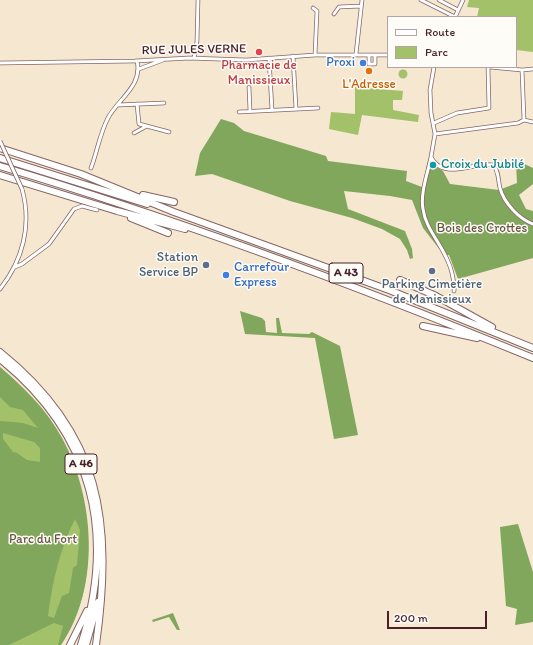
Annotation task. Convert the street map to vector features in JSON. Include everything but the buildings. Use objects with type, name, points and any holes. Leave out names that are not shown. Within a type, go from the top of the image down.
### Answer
[{"type":"highway","points":[[0,148],[120,189],[174,212]]},
{"type":"highway","name":"A 43","points":[[0,158],[174,212],[343,272],[533,348]]},
{"type":"highway","name":"A 43","points":[[0,166],[147,212],[231,242],[373,294],[533,358]]},
{"type":"highway","points":[[0,174],[168,233]]},
{"type":"highway","points":[[120,189],[174,202]]},
{"type":"highway","points":[[99,208],[231,242]]},
{"type":"highway","points":[[400,280],[436,296],[514,340]]},
{"type":"highway","points":[[423,326],[496,343]]},
{"type":"highway","name":"A 46","points":[[0,352],[23,371],[44,393],[64,420],[78,444],[89,470],[97,498],[102,526],[103,551],[98,599],[86,645]]},
{"type":"highway","name":"A 46","points":[[0,359],[29,385],[51,411],[70,440],[84,471],[92,502],[97,536],[98,558],[93,596],[81,645]]},
{"type":"highway","points":[[96,645],[103,591],[103,551]]},
{"type":"highway","points":[[70,645],[80,627],[93,596]]},
{"type":"street","points":[[194,58],[197,41],[198,0]]},
{"type":"street","points":[[356,54],[362,0]]},
{"type":"street","points":[[421,0],[453,16]]},
{"type":"street","points":[[439,0],[458,10]]},
{"type":"street","points":[[455,16],[463,0]]},
{"type":"street","points":[[334,14],[338,7],[361,6]]},
{"type":"street","points":[[313,8],[317,11],[314,55]]},
{"type":"street","name":"RUE JULES VERNE","points":[[0,63],[137,61],[194,58],[246,60],[314,55],[387,55]]},
{"type":"street","points":[[369,55],[369,64],[375,64],[375,55]]},
{"type":"street","points":[[293,56],[296,109]]},
{"type":"street","points":[[269,58],[272,110]]},
{"type":"street","points":[[139,70],[164,60]]},
{"type":"street","points":[[91,168],[106,121],[135,84],[139,70],[137,61]]},
{"type":"street","points":[[434,68],[430,90],[431,113],[435,134],[422,200],[426,223],[449,259],[455,286],[454,291]]},
{"type":"street","points":[[434,123],[457,113],[489,108],[489,68]]},
{"type":"street","points":[[500,68],[533,70]]},
{"type":"street","points":[[522,70],[524,120]]},
{"type":"street","points":[[249,87],[250,111]]},
{"type":"street","points":[[118,105],[164,103]]},
{"type":"street","points":[[137,104],[138,122],[145,127],[169,132]]},
{"type":"street","points":[[238,112],[318,108]]},
{"type":"street","points":[[435,134],[518,123],[524,120],[533,122]]},
{"type":"street","points":[[134,133],[145,127]]},
{"type":"street","points":[[0,141],[22,190],[26,212],[26,227],[23,244],[15,267],[0,290]]},
{"type":"street","points":[[431,157],[442,168],[451,170],[493,165],[496,170],[501,192],[511,208],[526,222],[533,224]]},
{"type":"street","points":[[15,267],[22,264],[47,246],[76,207],[84,206],[99,208]]},
{"type":"green space","points":[[469,0],[533,0],[533,52],[517,50],[517,16],[477,16],[479,8],[467,7]]},
{"type":"green space","points":[[403,69],[408,74],[403,79],[398,74]]},
{"type":"green space","points":[[355,87],[403,91],[402,100],[393,100],[393,110],[419,115],[418,122],[362,115],[358,135],[329,129],[331,112],[355,114]]},
{"type":"green space","name":"Bois des Crottes","points":[[221,119],[234,123],[244,131],[326,156],[328,161],[407,171],[406,181],[422,187],[428,161],[443,171],[450,184],[499,190],[517,183],[516,164],[520,162],[533,168],[533,184],[519,195],[526,209],[533,211],[533,258],[458,279],[449,255],[444,255],[423,228],[412,200],[344,191],[348,209],[405,231],[412,249],[413,258],[410,259],[407,250],[400,239],[382,229],[352,218],[290,201],[212,174],[195,176],[200,153]]},
{"type":"green space","points":[[240,311],[262,318],[265,321],[266,332],[277,333],[276,318],[279,318],[282,333],[309,334],[312,332],[340,346],[358,435],[334,439],[315,338],[245,334]]},
{"type":"green space","name":"Parc du Fort","points":[[0,367],[29,394],[45,412],[61,437],[74,465],[83,496],[88,527],[88,559],[84,589],[75,619],[61,645],[0,645]]},
{"type":"green space","name":"Parc du Fort","points":[[0,367],[34,400],[56,428],[73,462],[81,488],[87,515],[89,542],[88,570],[83,597],[74,622],[61,645],[58,645],[63,626],[54,623],[9,645],[0,645],[0,421],[23,423],[38,428],[23,410],[10,407],[0,397]],"holes":[[[3,433],[34,442],[40,448],[40,462],[27,460],[13,452],[3,439]],[[75,519],[80,530],[77,565],[73,568],[69,593],[62,596],[54,618],[48,616],[54,578],[65,542]]]},
{"type":"green space","points":[[518,524],[533,572],[533,622],[515,625],[517,609],[506,606],[500,527]]},
{"type":"green space","points":[[173,613],[180,630],[177,630],[169,617],[153,622],[152,620]]},
{"type":"place","name":"Pharmacie de Manissieux","points":[[259,52]]},
{"type":"place","name":"Proxi","points":[[363,63]]},
{"type":"place","name":"L'Adresse","points":[[369,71]]},
{"type":"place","name":"Croix du Jubilé","points":[[433,165]]},
{"type":"place","name":"Station Service BP","points":[[206,265]]},
{"type":"place","name":"Parking Cimetière de Manissieux","points":[[432,271]]},
{"type":"place","name":"Carrefour Express","points":[[226,275]]}]
